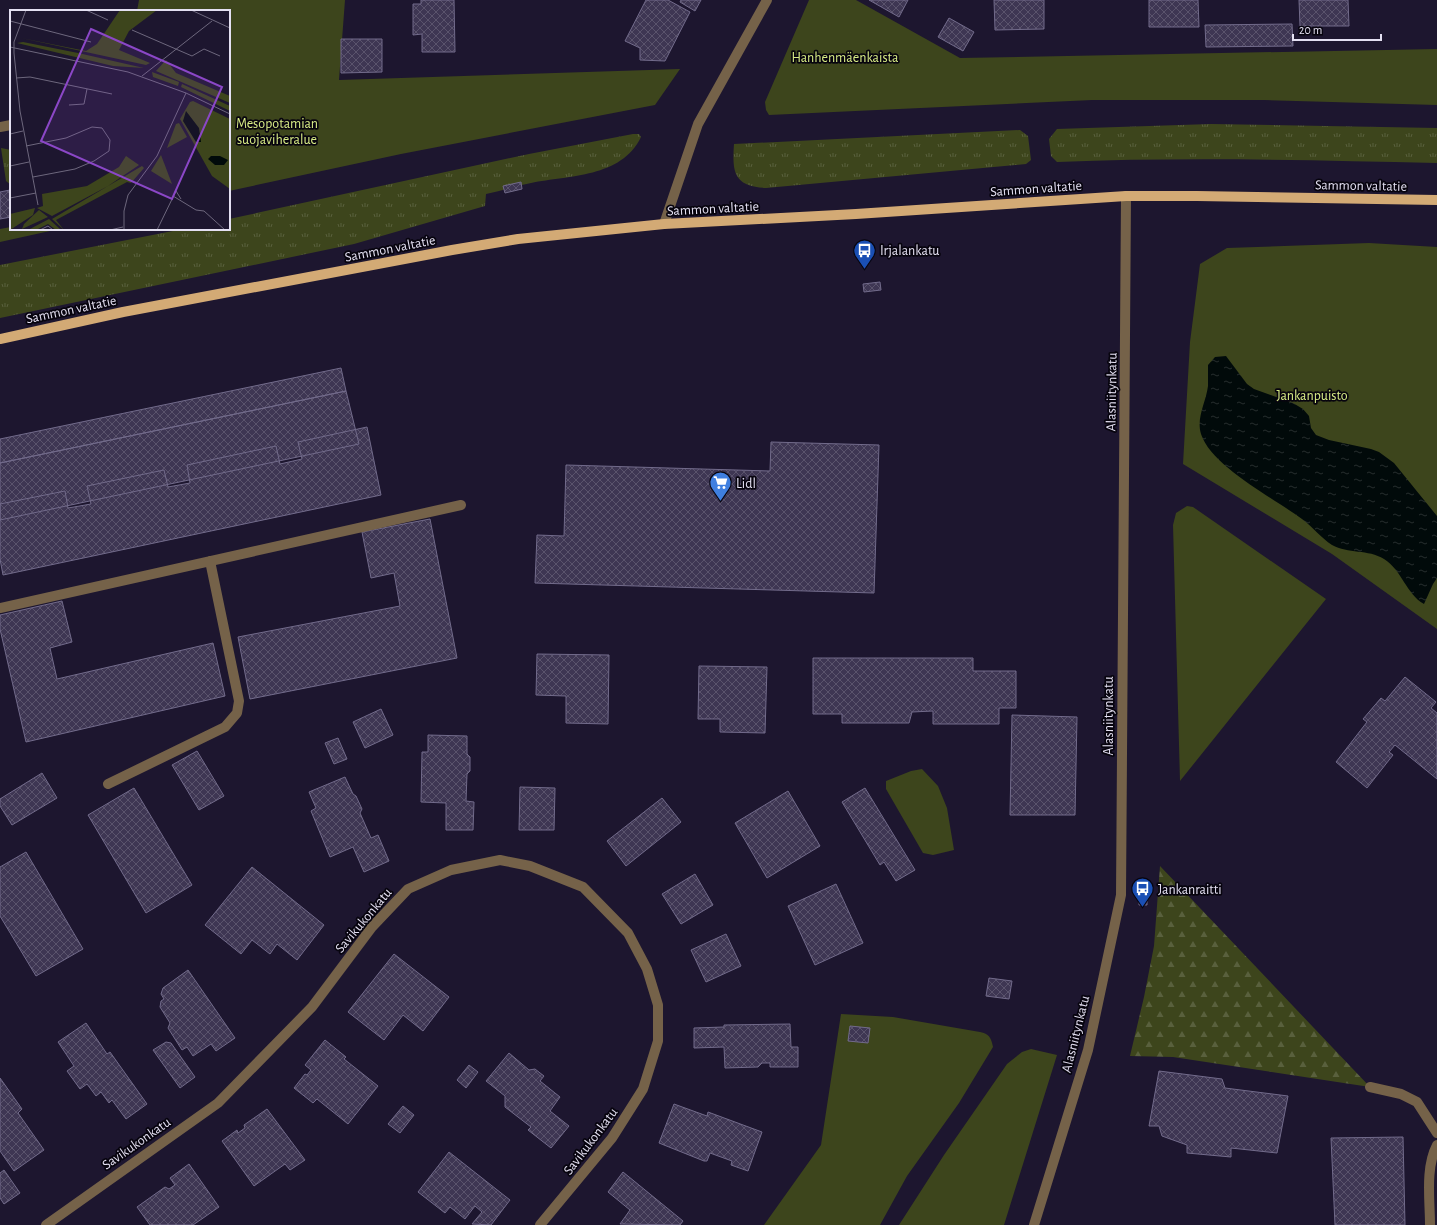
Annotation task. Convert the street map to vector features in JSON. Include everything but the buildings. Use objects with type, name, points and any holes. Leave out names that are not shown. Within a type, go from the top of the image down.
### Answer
[{"type":"main road","name":"Sammon valtatie","points":[[0,339],[123,312],[452,250],[518,239],[664,224],[856,214],[1126,196],[1437,200]]},
{"type":"street","points":[[664,224],[698,124],[767,0]]},
{"type":"street","points":[[0,127],[10,125]]},
{"type":"street","name":"Alasniitynkatu","points":[[1034,1225],[1088,1050],[1120,895],[1126,196]]},
{"type":"street","points":[[0,608],[461,505]]},
{"type":"street","points":[[108,784],[225,727],[237,713],[239,701],[210,561]]},
{"type":"street","name":"Savikukonkatu","points":[[46,1225],[218,1103],[312,1007],[372,927],[408,889],[451,870],[500,860],[530,866],[583,887],[628,932],[647,969],[658,1005],[658,1041],[643,1089],[612,1138],[540,1225]]},
{"type":"street","points":[[1370,1087],[1401,1094],[1417,1102],[1437,1133]]},
{"type":"street","points":[[1430,1225],[1434,1193],[1430,1171],[1434,1151],[1437,1146]]},
{"type":"green space","name":"Mesopotamian suojaviheralue","points":[[139,0],[345,0],[339,80],[680,69],[655,105],[401,154],[230,191],[230,10],[137,10]]},
{"type":"green space","name":"Hanhenmäenkaista","points":[[809,0],[856,0],[960,58],[1437,49],[1437,105],[1264,100],[1092,100],[769,115],[766,110],[765,102]]},
{"type":"green space","points":[[1211,124],[1437,128],[1437,163],[1199,159],[1057,162],[1051,156],[1049,139],[1057,129]]},
{"type":"green space","points":[[1020,130],[1028,136],[1031,160],[1026,164],[766,188],[755,187],[741,181],[735,170],[733,154],[734,144]]},
{"type":"green space","points":[[633,134],[639,134],[641,137],[632,150],[621,160],[607,167],[577,176],[531,183],[486,194],[485,206],[354,244],[0,318],[0,265],[178,230],[230,230],[230,219],[529,154]]},
{"type":"green space","points":[[1,148],[10,150],[10,184],[6,181]]},
{"type":"green space","points":[[10,227],[10,230],[54,230],[0,242],[0,229]]},
{"type":"green space","name":"Jankanpuisto","points":[[1369,243],[1437,247],[1437,629],[1332,554],[1183,464],[1190,342],[1200,264],[1227,248]]},
{"type":"green space","points":[[1187,506],[1193,507],[1326,599],[1180,781],[1173,525],[1176,513]]},
{"type":"green space","points":[[922,769],[938,786],[947,808],[954,850],[933,855],[923,853],[886,789],[886,781],[911,771]]},
{"type":"green space","points":[[1160,866],[1370,1087],[1173,1057],[1130,1056],[1154,946]]},
{"type":"green space","points":[[841,1014],[893,1017],[980,1032],[989,1036],[993,1047],[959,1103],[907,1176],[880,1225],[764,1225],[821,1145]]},
{"type":"green space","points":[[1031,1049],[1057,1055],[1004,1225],[899,1225],[944,1155],[1007,1064],[1022,1052]]},
{"type":"water","points":[[1226,356],[1247,384],[1254,389],[1293,403],[1303,409],[1309,416],[1311,428],[1316,435],[1329,440],[1371,449],[1379,452],[1394,463],[1437,516],[1437,578],[1424,604],[1418,600],[1395,569],[1384,559],[1371,554],[1345,550],[1332,545],[1302,519],[1230,470],[1207,446],[1201,434],[1200,416],[1208,386],[1208,365],[1215,357]]},
{"type":"place","name":"Irjalankatu","points":[[864,270]]},
{"type":"place","name":"Lidl","points":[[721,502]]},
{"type":"place","name":"Jankanraitti","points":[[1143,908]]}]
